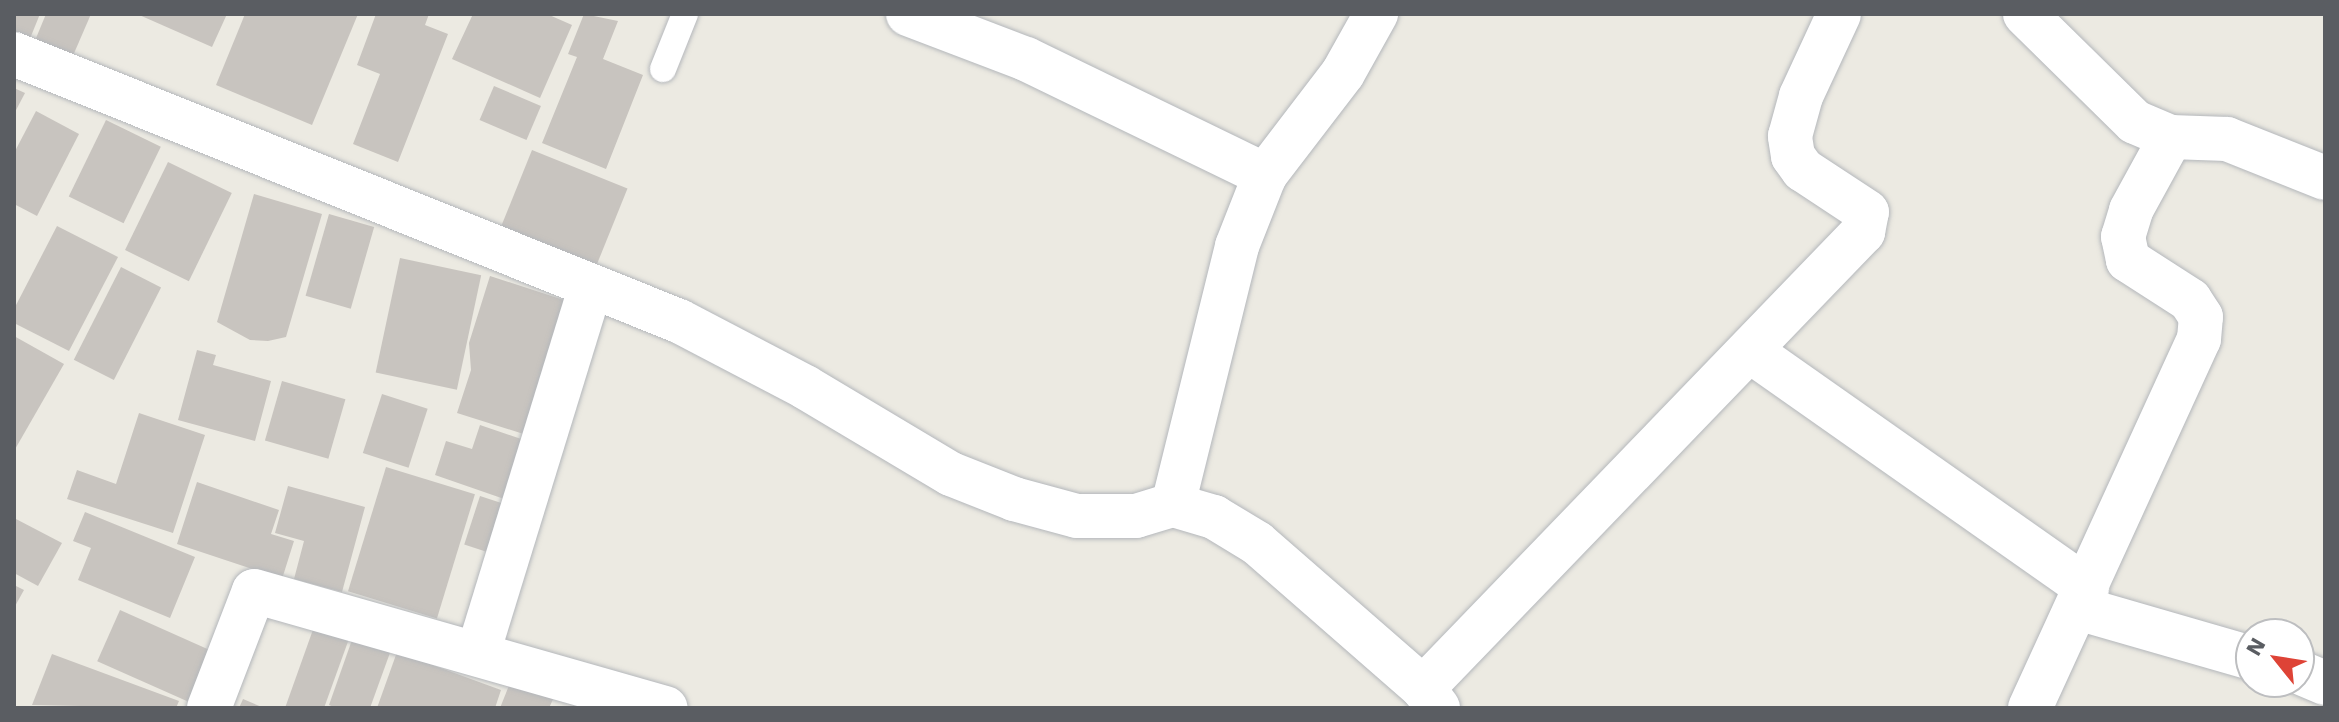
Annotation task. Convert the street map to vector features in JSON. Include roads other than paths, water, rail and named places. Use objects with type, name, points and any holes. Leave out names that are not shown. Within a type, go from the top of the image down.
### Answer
[{"type":"street","points":[[908,14],[1026,59],[1265,175]]},
{"type":"street","points":[[1173,505],[1237,246],[1265,175],[1343,73],[1376,14]]},
{"type":"street","points":[[14,54],[679,321],[805,387],[951,474],[1014,499],[1077,516],[1136,516],[1173,505],[1214,517],[1257,543],[1430,698],[1868,224],[1867,212],[1818,183],[1793,156],[1790,136],[1801,96],[1839,14]]},
{"type":"street","points":[[2025,14],[2105,97],[2135,122],[2171,137],[2227,139],[2325,178]]},
{"type":"street","points":[[2030,708],[2199,339],[2201,317],[2190,300],[2128,260],[2123,237],[2131,210],[2171,137]]},
{"type":"street","points":[[478,653],[591,286]]},
{"type":"street","points":[[1750,351],[2083,598],[2235,652]]},
{"type":"street","points":[[209,708],[254,591],[666,708]]},
{"type":"lane","points":[[663,69],[685,14]]}]
